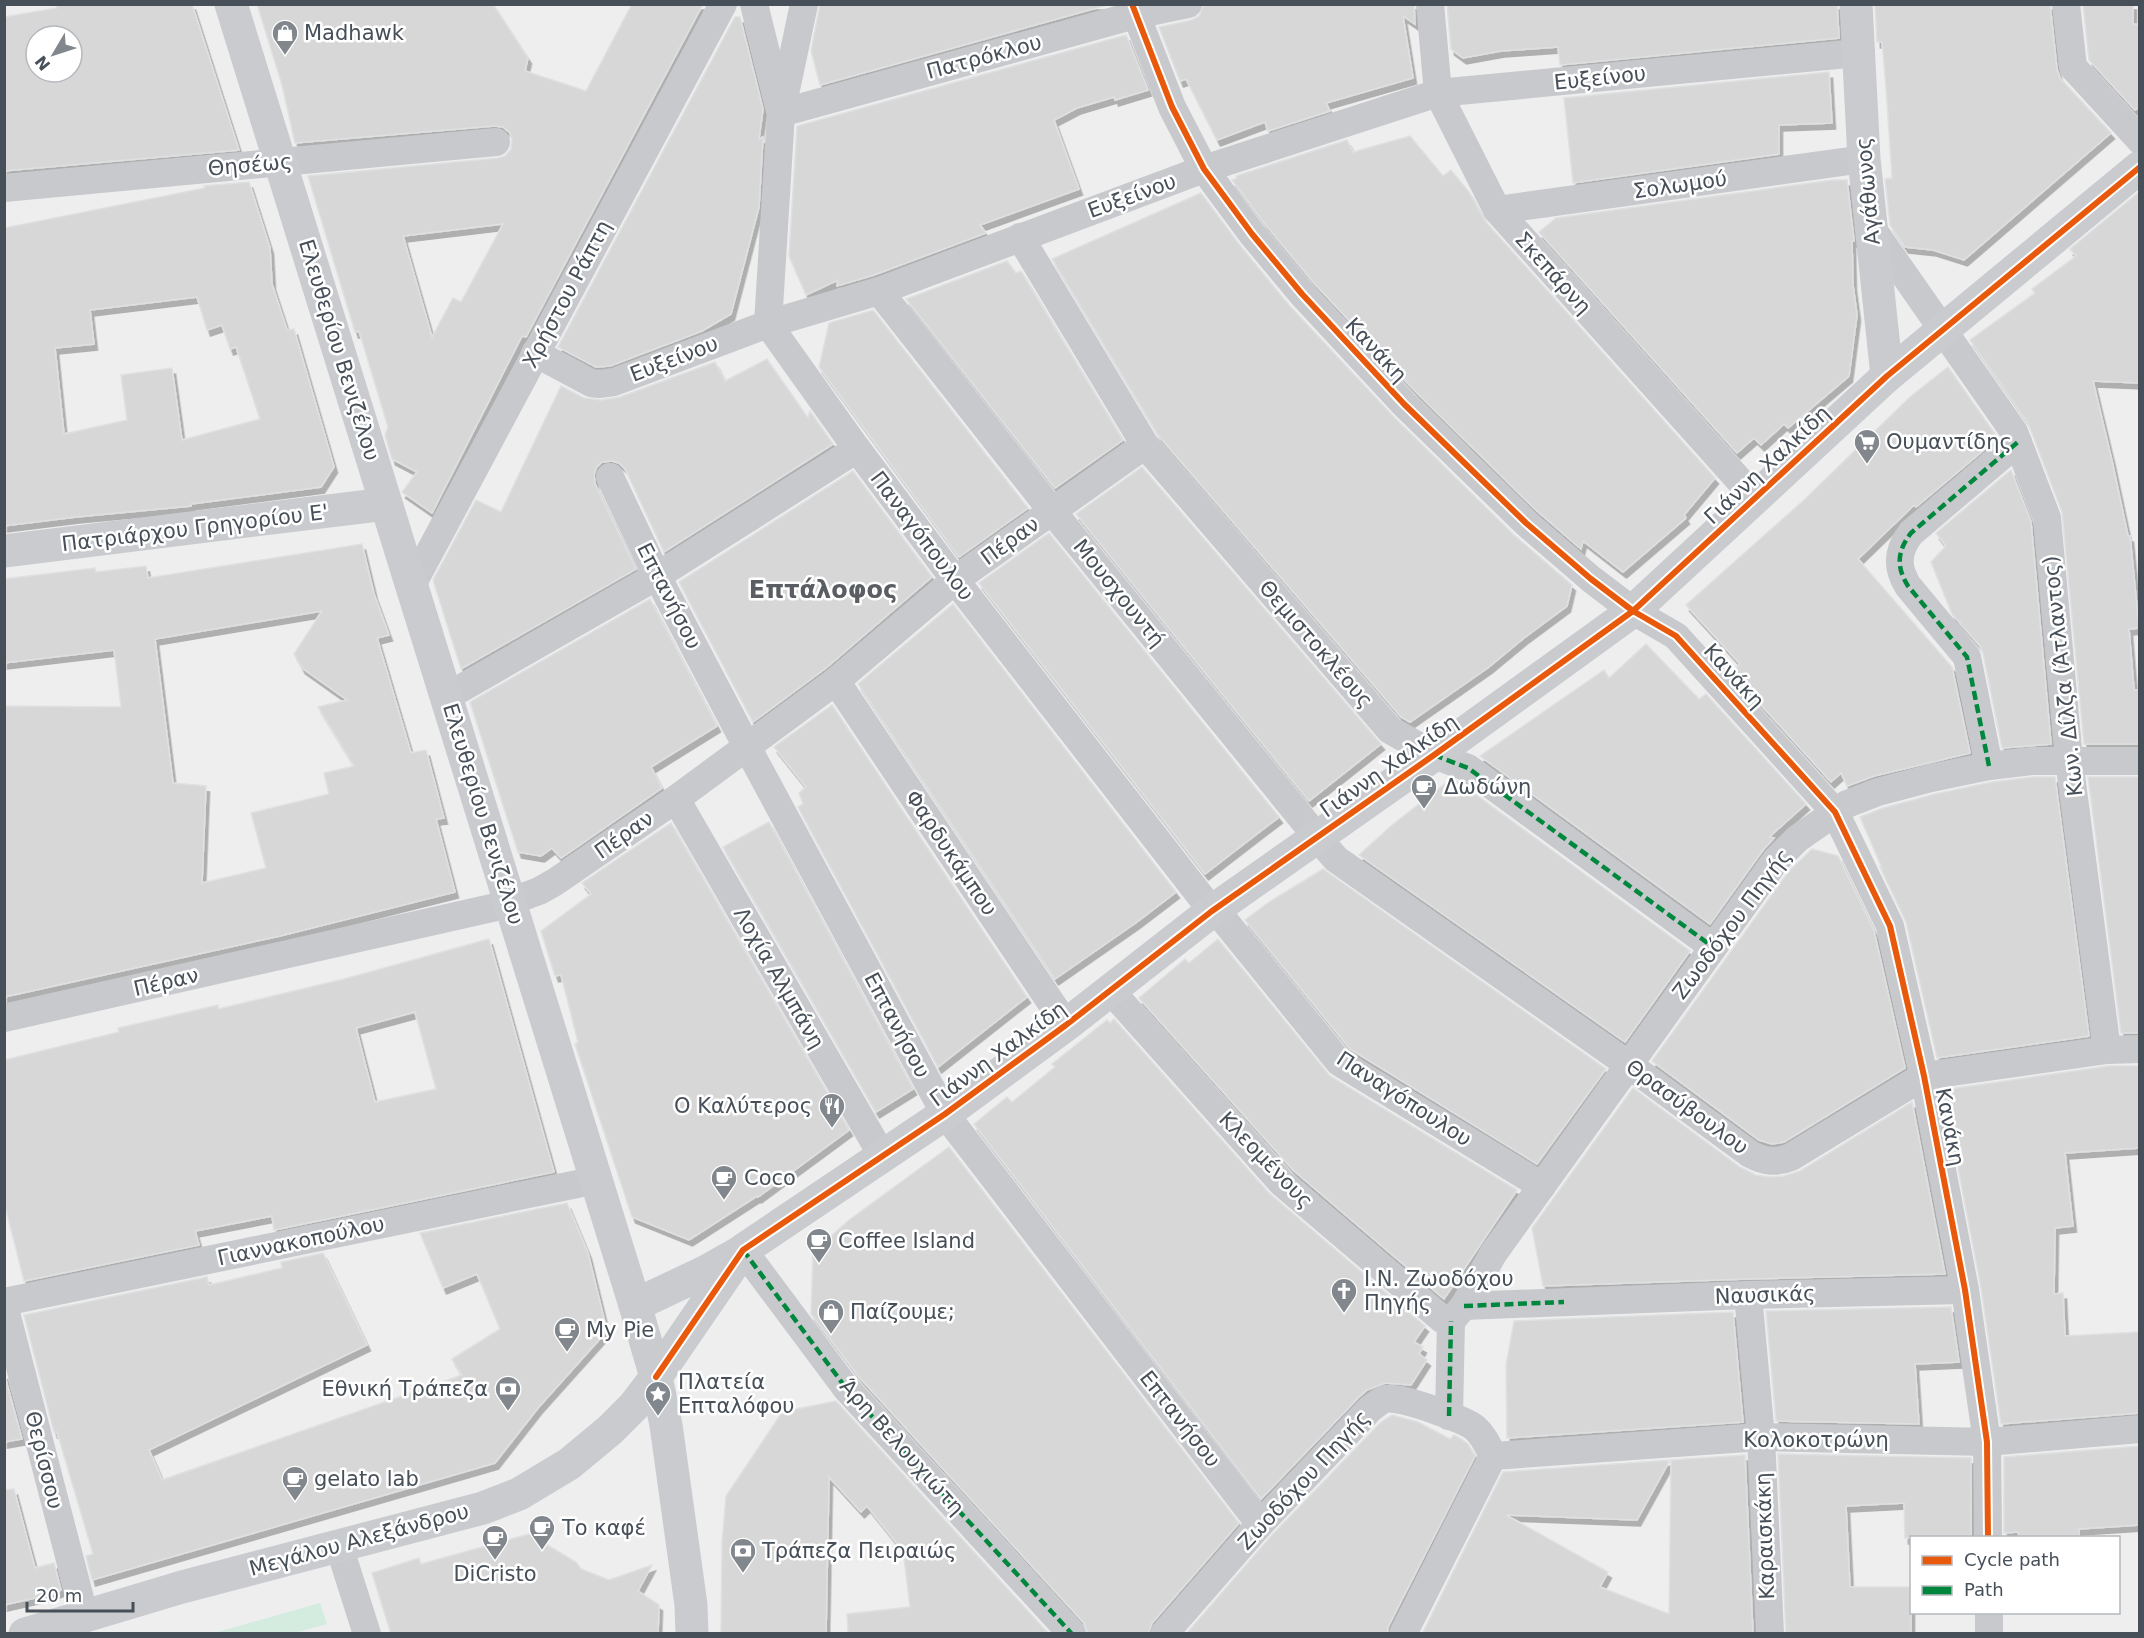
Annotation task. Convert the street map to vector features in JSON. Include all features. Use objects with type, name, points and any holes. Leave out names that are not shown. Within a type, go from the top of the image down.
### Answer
[{"type":"street","name":"Ελευθερίου Βενιζέλου","points":[[231,4],[597,1180],[656,1377],[666,1425],[691,1605],[692,1634]]},
{"type":"street","name":"Χρήστου Ράπτη","points":[[412,585],[723,4]]},
{"type":"street","points":[[754,4],[781,112]]},
{"type":"street","points":[[768,324],[781,112],[804,4]]},
{"type":"street","name":"Πατρόκλου","points":[[781,112],[1133,10],[1188,4]]},
{"type":"street","name":"Σκεπάρνη","points":[[1430,4],[1438,93],[1497,210],[1756,499]]},
{"type":"street","name":"Αγάθωνος","points":[[1856,4],[1864,159],[1887,376]]},
{"type":"street","points":[[2066,4],[2073,67],[2139,140]]},
{"type":"street","name":"Κανάκη","points":[[1133,10],[1172,107],[1204,169],[1252,234],[1302,294],[1404,404],[1526,523],[1592,579],[1633,610],[1676,636],[1835,812],[1890,926],[1924,1076],[1965,1290],[1987,1442],[1988,1536]]},
{"type":"street","name":"Ευξείνου","points":[[535,353],[591,383],[606,384],[768,324],[879,291],[1204,169],[1438,93],[1858,53]]},
{"type":"street","name":"Θησέως","points":[[4,188],[496,142]]},
{"type":"street","name":"Σολωμού","points":[[1497,210],[1864,159]]},
{"type":"street","name":"Γιάννη Χαλκίδη","points":[[656,1377],[743,1250],[945,1114],[1111,991],[1214,910],[1434,755],[1633,610],[1887,376],[2139,167]]},
{"type":"street","name":"Κων. Δίλζα (Άτλαντος)","points":[[1871,227],[2014,432],[2048,518],[2069,760],[2107,1050]]},
{"type":"street","name":"Θεμιστοκλέους","points":[[1020,237],[1145,446],[1390,730],[1434,755],[1468,768],[1713,947]]},
{"type":"street","name":"Μουσχουντή","points":[[879,291],[1052,511],[1317,837]]},
{"type":"street","name":"Παναγόπουλου","points":[[768,324],[857,449],[955,580],[1214,910],[1340,1062],[1542,1186]]},
{"type":"street","points":[[1989,766],[1967,657],[1908,586],[1902,576],[1899,553],[1911,533],[2018,442]]},
{"type":"street","name":"Πέραν","points":[[4,1018],[511,903],[555,882],[676,799],[836,681],[955,580],[1145,446]]},
{"type":"street","points":[[446,697],[657,576],[857,449]]},
{"type":"street","name":"Επτανήσου","points":[[610,477],[657,576],[746,746],[945,1114],[1260,1524]]},
{"type":"street","name":"Πατριάρχου Γρηγορίου Ε'","points":[[4,551],[386,504]]},
{"type":"street","name":"Φαρδυκάμπου","points":[[836,681],[1066,1025]]},
{"type":"street","name":"Ζωοδόχου Πηγής","points":[[1457,1313],[1493,1254],[1713,947],[1776,860],[1797,839],[1852,801],[1931,778],[1989,766],[2032,761],[2139,761]]},
{"type":"street","name":"Λοχία Αλμπάνη","points":[[676,799],[883,1156]]},
{"type":"street","name":"Θρασύβουλου","points":[[1317,837],[1336,858],[1760,1160],[1770,1161],[1791,1157],[1924,1076],[2107,1050],[2139,1049]]},
{"type":"street","name":"Κλεομένους","points":[[1111,991],[1281,1182],[1442,1319],[1457,1313]]},
{"type":"street","name":"Γιαννακοπούλου","points":[[4,1304],[597,1180]]},
{"type":"street","points":[[635,1305],[707,1271],[743,1250]]},
{"type":"street","name":"Άρη Βελουχιώτη","points":[[743,1250],[846,1388],[1072,1634]]},
{"type":"street","name":"Ναυσικάς","points":[[1457,1313],[1564,1302],[1965,1290]]},
{"type":"street","name":"Καραισκάκη","points":[[1748,1295],[1761,1437],[1770,1634]]},
{"type":"street","name":"Θερίσσου","points":[[4,1304],[84,1614]]},
{"type":"street","points":[[1449,1416],[1457,1313]]},
{"type":"street","name":"Μεγάλου Αλεξάνδρου","points":[[25,1634],[84,1614],[450,1517],[519,1494],[569,1464],[592,1446],[634,1406],[656,1377]]},
{"type":"street","name":"Ζωοδόχου Πηγής","points":[[1164,1634],[1260,1524],[1370,1409],[1387,1398],[1449,1416],[1474,1427],[1484,1438],[1492,1456]]},
{"type":"street","name":"Κολοκοτρώνη","points":[[1492,1456],[1761,1437],[1987,1442],[2139,1429]]},
{"type":"street","points":[[1403,1634],[1492,1456]]},
{"type":"street","points":[[339,1546],[367,1634]]},
{"type":"street","points":[[1989,1614],[1989,1634]]},
{"type":"green space","points":[[320,1603],[327,1624],[295,1633],[214,1633]]},
{"type":"building","points":[[56,4],[192,4],[239,150],[4,171],[4,17],[57,8]]},
{"type":"building","points":[[257,4],[493,4],[528,58],[525,71],[586,91],[632,4],[703,4],[526,337],[522,336],[432,513],[402,492],[417,472],[392,459],[385,435],[388,427],[359,331],[355,332],[308,176],[498,158],[505,156],[511,149],[510,133],[503,127],[494,126],[295,143],[282,85]],"holes":[[[503,224],[461,302],[453,298],[432,337],[403,236]]]},
{"type":"building","points":[[820,4],[1111,4],[820,85],[811,51]]},
{"type":"building","points":[[1204,4],[1414,4],[1415,24],[1403,16],[1413,78],[1326,103],[1330,111],[1268,131],[1265,122],[1217,140],[1186,79],[1180,81],[1159,27],[1192,20],[1199,16]]},
{"type":"building","points":[[1447,4],[1837,4],[1839,38],[1560,65],[1558,47],[1501,51],[1463,58],[1451,49]]},
{"type":"building","points":[[1875,4],[2050,4],[2060,78],[2111,133],[1964,260],[1933,250],[1905,247],[1890,225],[1885,179],[1892,178],[1886,88],[1882,42],[1877,42]]},
{"type":"building","points":[[2083,4],[2133,4],[2133,24],[2139,25],[2139,107],[2135,110],[2089,60]]},
{"type":"building","points":[[735,17],[740,17],[763,109],[759,139],[763,137],[759,207],[731,314],[702,331],[610,366],[596,367],[558,347]]},
{"type":"building","points":[[1126,35],[1148,90],[1077,108],[1054,120],[1079,189],[980,225],[986,233],[874,275],[837,286],[838,280],[806,295],[789,256],[797,126]]},
{"type":"building","points":[[1829,72],[1832,123],[1779,125],[1779,154],[1573,183],[1564,98]]},
{"type":"building","points":[[1410,136],[1443,176],[1451,170],[1469,192],[1485,221],[1715,478],[1684,515],[1686,518],[1623,572],[1583,541],[1581,549],[1537,511],[1416,392],[1314,283],[1232,180],[1237,178],[1236,176],[1347,140],[1353,152]]},
{"type":"building","points":[[1832,180],[1847,180],[1854,241],[1852,241],[1853,285],[1857,315],[1849,376],[1788,428],[1784,424],[1761,445],[1754,438],[1737,453],[1539,232],[1556,218]]},
{"type":"building","points":[[249,182],[270,248],[272,284],[287,330],[294,329],[334,467],[321,487],[191,504],[191,506],[4,526],[4,228],[205,188],[204,186]],"holes":[[[197,297],[207,330],[222,325],[230,349],[236,347],[260,419],[182,440],[172,368],[121,375],[127,420],[64,434],[55,348],[94,344],[90,310]]]},
{"type":"building","points":[[2139,192],[2139,383],[2093,381],[2128,536],[2130,536],[2139,628],[2129,629],[2134,690],[2139,690],[2139,744],[2084,744],[2062,512],[2028,423],[1970,340],[2035,293],[2032,289],[2076,256],[2070,249]]},
{"type":"building","points":[[1201,193],[1289,305],[1392,415],[1514,535],[1572,585],[1567,606],[1489,667],[1410,722],[1401,717],[1158,435],[1052,259]]},
{"type":"building","points":[[1007,261],[1016,273],[1021,271],[1123,440],[1055,488],[906,299]]},
{"type":"building","points":[[873,310],[1028,508],[959,557],[819,367],[829,323]]},
{"type":"building","points":[[767,359],[808,418],[810,411],[833,444],[664,552],[625,469],[619,463],[602,462],[596,468],[595,484],[636,569],[461,669],[433,580],[476,500],[501,512],[561,386],[584,398],[601,400],[620,397],[715,362],[725,381]]},
{"type":"building","points":[[1948,367],[1998,438],[1916,507],[1914,505],[1858,559],[1952,667],[1970,753],[1874,776],[1847,786],[1841,773],[1831,782],[1731,672],[1740,664],[1686,605],[1804,500],[1911,396]]},
{"type":"building","points":[[1142,467],[1381,744],[1309,801],[1076,514]]},
{"type":"building","points":[[2011,470],[2031,522],[2051,744],[2002,748],[1983,653],[1980,646],[1952,614],[1931,562],[1946,546],[1936,533]]},
{"type":"building","points":[[853,471],[932,577],[826,668],[753,722],[679,582]]},
{"type":"building","points":[[1049,533],[1279,817],[1205,874],[979,583]]},
{"type":"building","points":[[362,544],[374,594],[389,635],[377,638],[411,753],[426,750],[444,818],[436,819],[455,892],[280,936],[4,997],[4,706],[121,707],[114,650],[4,663],[4,579],[95,568],[96,572],[146,566],[148,578]],"holes":[[[322,611],[294,654],[302,668],[347,700],[318,707],[354,766],[324,773],[329,794],[251,813],[266,868],[202,883],[206,786],[173,783],[155,639]]]},
{"type":"building","points":[[650,599],[717,726],[651,767],[662,788],[561,858],[552,848],[541,856],[518,852],[470,702]]},
{"type":"building","points":[[953,604],[1176,892],[1055,979],[858,684]]},
{"type":"building","points":[[1646,644],[1699,699],[1706,694],[1806,804],[1769,837],[1774,838],[1710,924],[1480,756],[1604,670],[1609,678]]},
{"type":"building","points":[[832,705],[1027,997],[938,1067],[798,807],[803,804],[799,793],[806,787],[774,747]]},
{"type":"building","points":[[2055,777],[2089,1036],[1937,1058],[1906,922],[1860,817],[1883,808],[1935,794],[1992,782]]},
{"type":"building","points":[[2088,777],[2139,777],[2139,1033],[2121,1033]]},
{"type":"building","points":[[1451,779],[1460,783],[1690,951],[1625,1042],[1359,855],[1392,825]]},
{"type":"building","points":[[769,822],[913,1089],[876,1112],[723,847]]},
{"type":"building","points":[[671,823],[849,1130],[758,1197],[689,1240],[632,1217],[575,1044],[578,1042],[561,975],[555,976],[541,931],[591,894],[582,883]]},
{"type":"building","points":[[1812,849],[1838,856],[1874,931],[1905,1068],[1784,1142],[1772,1144],[1759,1140],[1652,1061],[1789,871]]},
{"type":"building","points":[[1323,869],[1606,1069],[1537,1164],[1350,1049],[1245,920],[1269,902]]},
{"type":"building","points":[[489,939],[554,1172],[274,1230],[272,1216],[195,1231],[199,1245],[24,1281],[4,1202],[4,1060],[119,1032],[118,1028],[218,1005],[218,1009],[344,979]],"holes":[[[415,1012],[436,1089],[375,1102],[356,1028]]]},
{"type":"building","points":[[1218,939],[1330,1076],[1517,1190],[1444,1299],[1293,1170],[1139,998],[1185,959],[1189,963]]},
{"type":"building","points":[[1114,1019],[1269,1193],[1425,1326],[1414,1342],[1423,1347],[1419,1354],[1427,1360],[1411,1385],[1385,1383],[1367,1390],[1261,1499],[974,1124],[1007,1097],[1012,1102],[1055,1067],[1052,1064],[1107,1020],[1110,1023]]},
{"type":"building","points":[[2108,1066],[2139,1066],[2139,1148],[2065,1153],[2073,1226],[2055,1228],[2054,1294],[2063,1293],[2065,1336],[2139,1332],[2139,1413],[2001,1424],[1981,1288],[1943,1090]]},
{"type":"building","points":[[1633,1088],[1740,1167],[1756,1175],[1770,1177],[1800,1171],[1912,1102],[1945,1274],[1543,1286],[1532,1228]]},
{"type":"building","points":[[949,1147],[1239,1523],[1152,1623],[1148,1634],[1088,1634],[1084,1623],[859,1377],[811,1314],[813,1252],[849,1220]]},
{"type":"building","points":[[567,1203],[588,1253],[607,1331],[538,1408],[495,1463],[92,1580],[86,1556],[93,1554],[57,1432],[54,1432],[24,1315],[207,1277],[209,1285],[282,1268],[281,1262],[323,1253],[367,1345],[149,1450],[162,1480],[462,1375],[452,1359],[500,1329],[477,1274],[443,1288],[420,1233]]},
{"type":"building","points":[[1951,1307],[1959,1362],[1915,1364],[1919,1424],[1776,1421],[1766,1311]]},
{"type":"building","points":[[1733,1312],[1743,1422],[1507,1438],[1506,1365],[1514,1321]]},
{"type":"building","points":[[4,1373],[22,1439],[4,1442]]},
{"type":"building","points":[[836,1401],[1049,1634],[848,1634],[847,1614],[910,1607],[903,1551],[867,1506],[861,1512],[829,1477],[826,1634],[721,1634],[722,1543],[726,1496],[781,1414]]},
{"type":"building","points":[[1392,1415],[1418,1422],[1450,1439],[1454,1435],[1468,1444],[1475,1456],[1388,1627],[1387,1634],[1186,1634],[1272,1535],[1381,1422]]},
{"type":"building","points":[[2139,1446],[2139,1525],[2079,1529],[2079,1536],[2019,1536],[2018,1532],[2004,1533],[2004,1457]]},
{"type":"building","points":[[1778,1454],[1971,1458],[1971,1535],[1905,1538],[1904,1503],[1846,1506],[1850,1587],[1910,1587],[1911,1634],[1786,1634]]},
{"type":"building","points":[[1745,1455],[1753,1634],[1422,1634],[1503,1472],[1670,1460],[1637,1520],[1506,1515],[1608,1572],[1600,1587],[1669,1614],[1671,1460]]},
{"type":"building","points":[[14,1489],[35,1568],[54,1563],[61,1590],[4,1605],[4,1490]]},
{"type":"building","points":[[529,1534],[576,1562],[581,1569],[609,1580],[652,1565],[638,1591],[659,1605],[658,1634],[391,1634],[372,1573],[419,1558],[421,1564]]},
{"type":"marked path","points":[[1989,766],[1967,657],[1908,586],[1901,572],[1900,559],[1903,546],[1911,533],[2018,442]]},
{"type":"marked path","points":[[1434,755],[1468,768],[1713,947]]},
{"type":"marked path","points":[[743,1250],[846,1388],[1072,1634]]},
{"type":"marked path","points":[[1464,1306],[1564,1302]]},
{"type":"marked path","points":[[1449,1416],[1451,1321]]},
{"type":"cycle path","points":[[1132,4],[1172,107],[1204,169],[1252,234],[1302,294],[1404,404],[1526,523],[1591,579],[1633,611],[1676,636],[1835,812],[1890,926],[1924,1076],[1965,1290],[1987,1442],[1988,1536]]},
{"type":"cycle path","points":[[656,1377],[743,1250],[945,1114],[1066,1025],[1212,911],[1633,611],[1887,376],[2140,167]]},
{"type":"place","name":"Madhawk","points":[[285,56]]},
{"type":"place","name":"Ουμαντίδης","points":[[1867,465]]},
{"type":"place","name":"Δωδώνη","points":[[1424,810]]},
{"type":"place","name":"Ο Καλύτερος","points":[[832,1129]]},
{"type":"place","name":"Coco","points":[[724,1201]]},
{"type":"place","name":"Coffee Island","points":[[819,1264]]},
{"type":"place","name":"Ι.Ν. Ζωοδόχου Πηγής","points":[[1344,1314]]},
{"type":"place","name":"Παίζουμε;","points":[[831,1335]]},
{"type":"place","name":"My Pie","points":[[567,1353]]},
{"type":"place","name":"Εθνική Τράπεζα","points":[[508,1412]]},
{"type":"place","name":"Πλατεία Επταλόφου","points":[[658,1417]]},
{"type":"place","name":"gelato lab","points":[[295,1502]]},
{"type":"place","name":"Το καφέ","points":[[542,1551]]},
{"type":"place","name":"DiCristo","points":[[495,1561]]},
{"type":"place","name":"Τράπεζα Πειραιώς","points":[[743,1574]]},
{"type":"district","name":"Επτάλοφος","points":[[823,590]]}]
